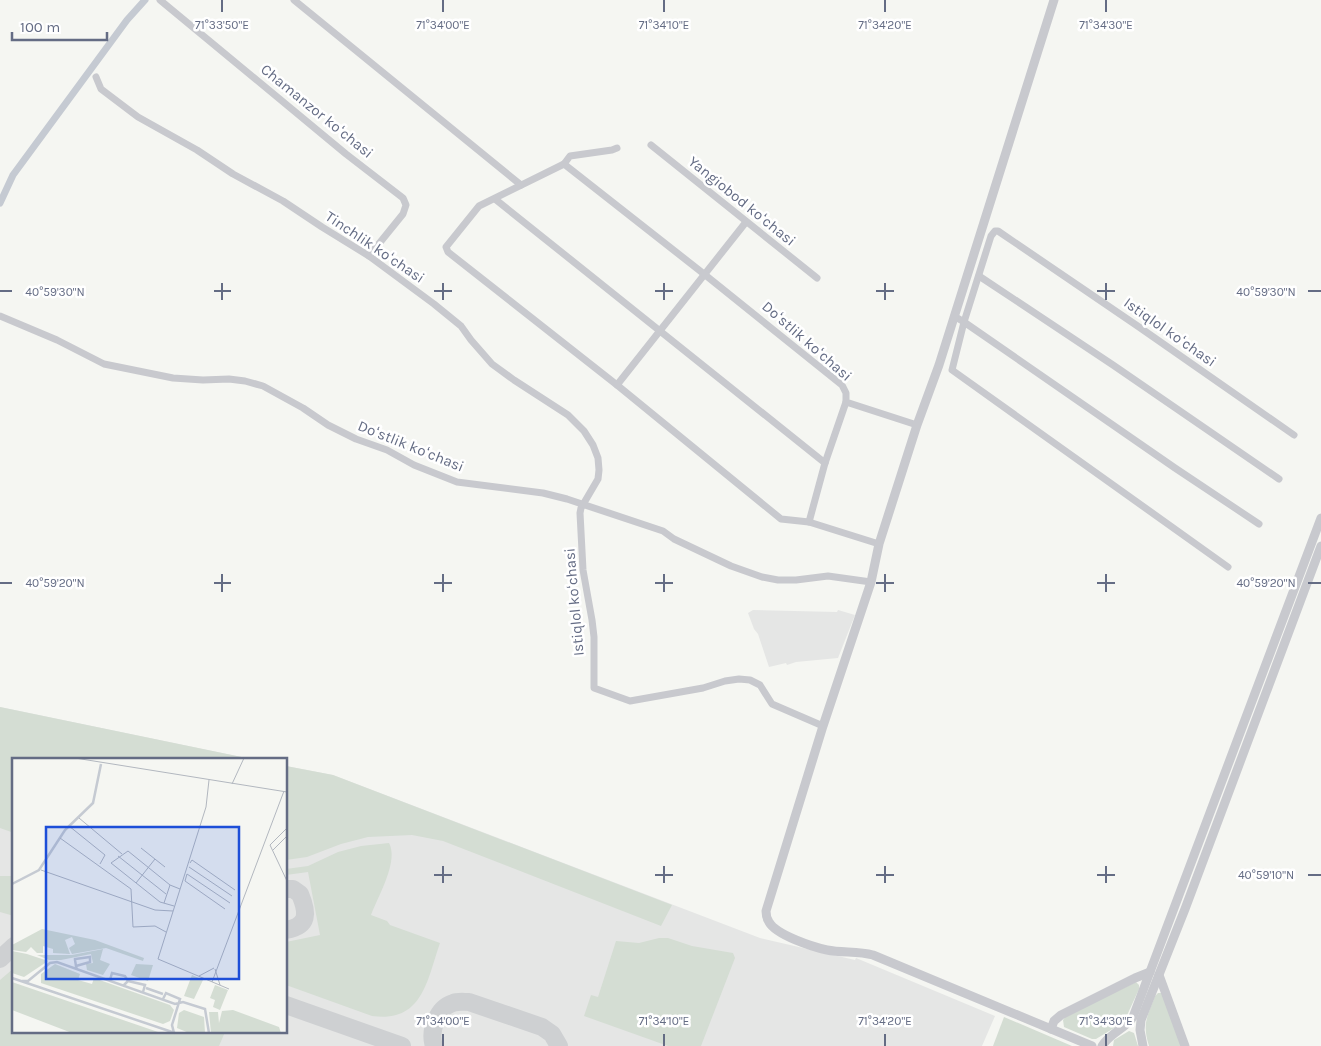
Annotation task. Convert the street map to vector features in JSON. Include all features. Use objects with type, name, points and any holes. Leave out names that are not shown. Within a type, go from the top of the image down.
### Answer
[{"type":"street","name":"Chamanzor koʻchasi","points":[[160,0],[402,198],[406,205],[402,214],[369,256]]},
{"type":"street","points":[[294,0],[521,185]]},
{"type":"street","points":[[1054,0],[954,316],[878,544],[870,582],[766,911],[769,922],[777,931],[828,950],[861,952],[873,955],[1092,1046]]},
{"type":"street","name":"Tinchlik koʻchasi","points":[[96,77],[101,89],[138,117],[197,150],[233,174],[283,201],[369,256],[461,326],[492,364],[568,415],[584,431],[593,445],[598,458],[598,479],[584,504]]},
{"type":"street","name":"Yangiobod koʻchasi","points":[[651,145],[817,278]]},
{"type":"street","points":[[617,148],[570,156],[564,164],[479,206],[448,244],[446,250],[617,385],[781,519],[809,522],[878,544]]},
{"type":"street","name":"Doʻstlik koʻchasi","points":[[564,164],[842,386],[846,393],[846,402],[917,425]]},
{"type":"street","points":[[495,199],[825,463]]},
{"type":"street","points":[[617,385],[746,222]]},
{"type":"street","name":"Istiqlol koʻchasi","points":[[1228,566],[952,370],[964,322],[991,236],[995,231],[998,231],[1294,435]]},
{"type":"street","points":[[979,276],[1279,479]]},
{"type":"street","name":"Doʻstlik koʻchasi","points":[[0,316],[57,340],[104,364],[173,378],[229,379],[263,386],[303,408],[328,425],[356,439],[387,450],[414,465],[457,482],[543,493],[584,504],[663,531],[731,566],[762,577],[778,580],[796,580],[828,576],[870,582]]},
{"type":"street","points":[[954,316],[1259,524]]},
{"type":"street","points":[[809,522],[825,463],[846,402]]},
{"type":"street","name":"Istiqlol koʻchasi","points":[[584,504],[580,513],[582,561],[592,620],[594,688],[630,700],[703,688],[725,681],[750,680],[760,685],[772,704],[823,726]]},
{"type":"street","points":[[1143,1046],[1140,1030],[1141,1020],[1155,973],[1321,518]]},
{"type":"street","points":[[1102,1046],[1109,1038],[1128,1026],[1155,973],[1321,546]]},
{"type":"street","points":[[1051,1029],[1054,1021],[1061,1015],[1134,978],[1155,973]]},
{"type":"street","points":[[1155,973],[1185,1046]]},
{"type":"shaded area","points":[[753,610],[837,612],[838,610],[855,615],[838,658],[796,662],[787,665],[786,663],[769,667],[758,634],[748,613]]},
{"type":"shaded area","points":[[0,707],[246,758],[12,758],[12,1034],[288,1034],[288,766],[333,775],[760,938],[855,960],[856,958],[995,1016],[982,1046],[0,1046]]},
{"type":"shaded area","points":[[0,707],[246,758],[12,758],[12,832],[0,828]]},
{"type":"shaded area","points":[[288,766],[333,775],[672,905],[661,926],[443,841],[412,835],[368,837],[341,844],[307,857],[288,860]]},
{"type":"shaded area","points":[[389,843],[391,850],[390,869],[371,915],[387,921],[390,925],[440,943],[420,996],[412,1006],[402,1013],[389,1016],[372,1016],[288,986],[288,942],[320,935],[308,872],[288,875],[288,869],[308,866],[338,852],[361,846]]},
{"type":"shaded area","points":[[0,876],[12,876],[12,915],[0,912]]},
{"type":"shaded area","points":[[659,938],[668,938],[692,946],[733,953],[735,958],[701,1046],[668,1046],[584,1016],[591,995],[598,997],[616,941],[639,943]]},
{"type":"shaded area","points":[[12,970],[12,1034],[224,1034],[219,1046],[0,1046],[0,980]]},
{"type":"shaded area","points":[[1136,982],[1139,985],[1139,989],[1124,1022],[1096,1039],[1064,1027],[1063,1020],[1066,1016]]},
{"type":"shaded area","points":[[1158,993],[1162,993],[1182,1046],[1149,1046],[1146,1021],[1155,996]]},
{"type":"shaded area","points":[[1004,1017],[1072,1046],[993,1046]]},
{"type":"shaded area","points":[[1129,1031],[1134,1033],[1138,1046],[1113,1046],[1114,1040]]},
{"type":"waterway","points":[[0,203],[13,175],[127,20],[145,0]]},
{"type":"taxiway","points":[[288,889],[293,889],[300,894],[305,913],[303,922],[288,930]]},
{"type":"taxiway","points":[[0,959],[12,948]]},
{"type":"taxiway","points":[[434,1046],[433,1034],[436,1021],[443,1010],[455,1002],[469,1002],[542,1027],[552,1034],[559,1046]]},
{"type":"taxiway","points":[[288,1006],[402,1046]]}]
